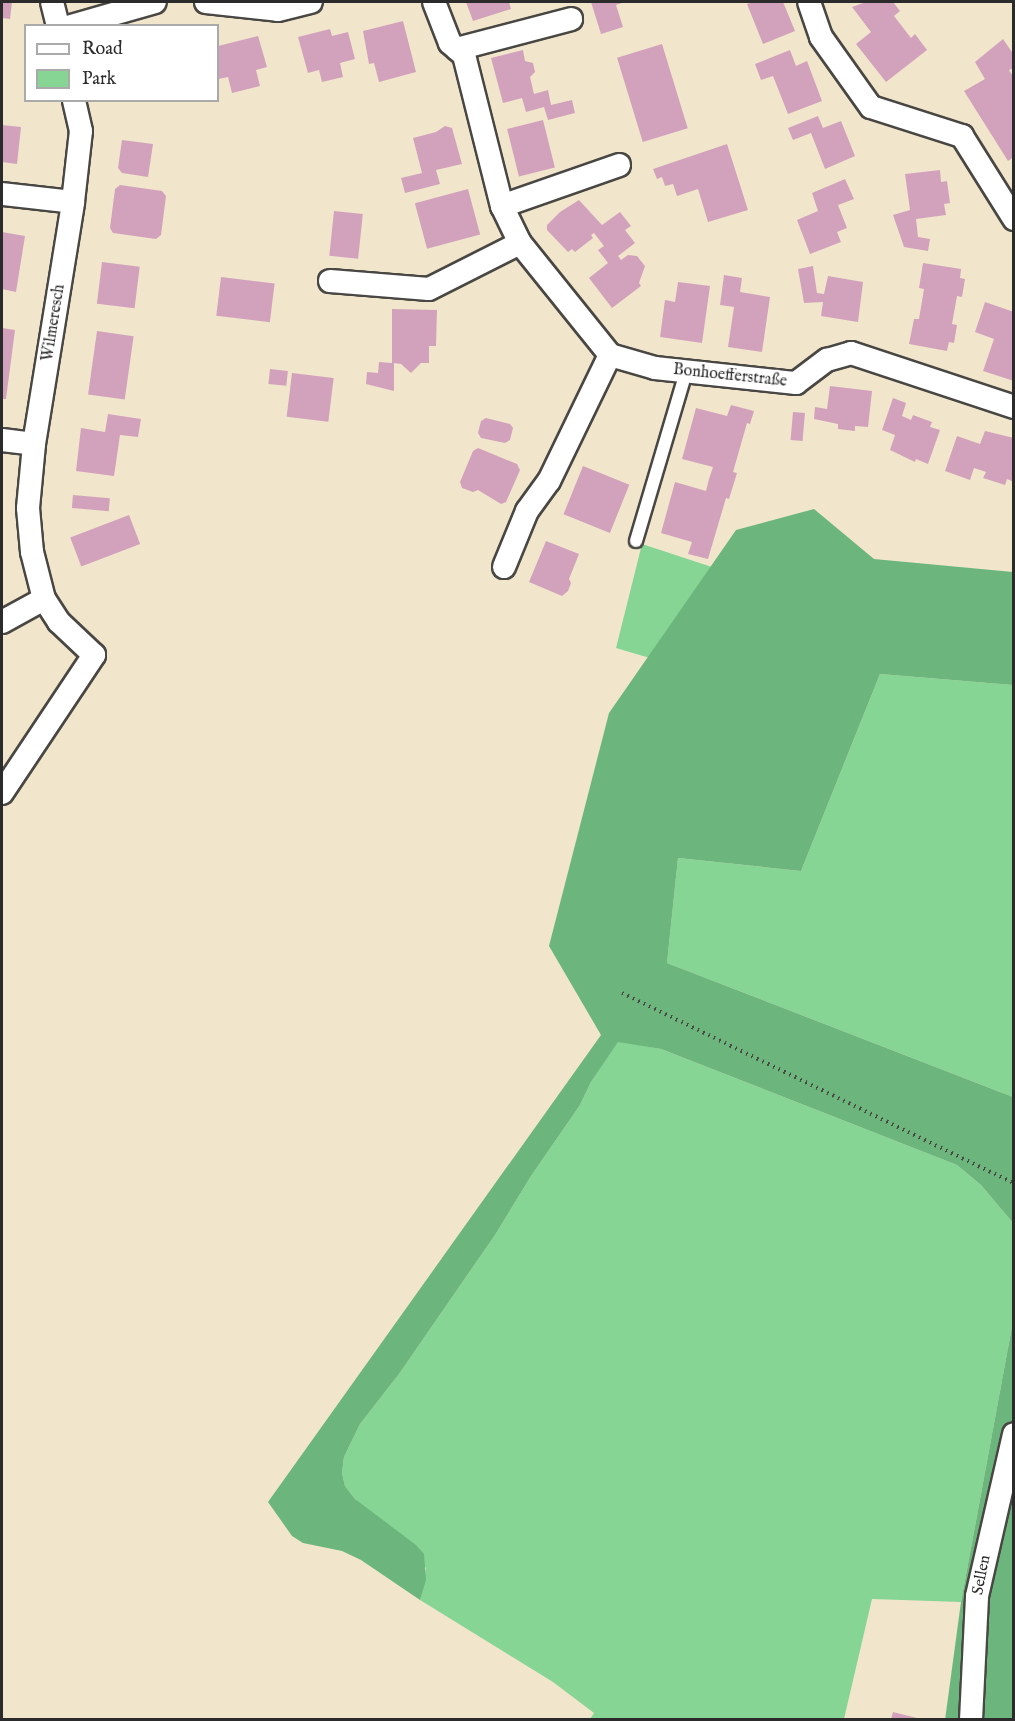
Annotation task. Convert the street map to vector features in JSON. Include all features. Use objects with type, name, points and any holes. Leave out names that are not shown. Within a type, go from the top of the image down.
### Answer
[{"type":"street","points":[[52,2],[58,24]]},
{"type":"street","points":[[78,24],[155,2]]},
{"type":"street","points":[[206,2],[278,10],[311,2]]},
{"type":"street","points":[[434,2],[450,43],[464,55],[502,206],[520,243],[610,355],[549,481],[527,511],[504,567]]},
{"type":"street","points":[[809,2],[821,37],[871,107],[962,136],[1014,219]]},
{"type":"street","points":[[457,49],[571,19]]},
{"type":"street","name":"Wilmeresch","points":[[2,793],[94,655],[59,622],[44,599],[32,552],[28,508],[34,444],[73,202],[81,131],[74,102]]},
{"type":"street","points":[[502,206],[619,165]]},
{"type":"street","points":[[2,194],[73,202]]},
{"type":"street","points":[[330,281],[429,289],[520,243]]},
{"type":"street","name":"Bonhoefferstraße","points":[[610,355],[655,369],[796,383],[827,360],[851,353],[1014,406]]},
{"type":"street","points":[[2,440],[34,444]]},
{"type":"street","points":[[2,622],[44,599]]},
{"type":"street","name":"Sellen","points":[[971,1719],[977,1596],[1014,1434]]},
{"type":"lane","points":[[636,541],[686,372]]},
{"type":"path","points":[[622,993],[1014,1183]]},
{"type":"green space","points":[[814,509],[874,559],[1013,572],[1013,685],[880,674],[801,871],[678,858],[667,963],[1013,1097],[1013,1223],[981,1185],[957,1165],[661,1049],[618,1042],[591,1082],[580,1105],[531,1176],[495,1235],[399,1374],[360,1424],[344,1457],[342,1473],[345,1486],[355,1499],[416,1545],[424,1554],[426,1580],[420,1600],[361,1560],[342,1551],[303,1543],[292,1536],[268,1502],[601,1035],[549,946],[609,713],[736,530]]},
{"type":"green space","points":[[642,544],[721,570],[670,664],[616,648]]},
{"type":"green space","points":[[880,674],[1013,685],[1013,1097],[667,963],[678,858],[801,871]]},
{"type":"green space","points":[[618,1041],[661,1049],[957,1165],[981,1185],[1013,1223],[1013,1321],[961,1602],[872,1599],[844,1719],[590,1719],[594,1713],[553,1682],[420,1600],[426,1568],[355,1499],[345,1486],[342,1473],[344,1457],[360,1424],[399,1374],[495,1235],[531,1176],[580,1105],[591,1082]]},
{"type":"green space","points":[[1013,1321],[1013,1719],[945,1720],[961,1602]]},
{"type":"building","points":[[2,2],[12,2],[10,19],[2,18]]},
{"type":"building","points":[[466,2],[509,2],[511,9],[473,21]]},
{"type":"building","points":[[591,2],[625,2],[616,5],[623,27],[601,34]]},
{"type":"building","points":[[783,2],[795,31],[763,44],[747,4]]},
{"type":"building","points":[[866,2],[893,2],[900,11],[894,16],[911,38],[915,34],[927,50],[886,82],[856,44],[871,32],[852,7]]},
{"type":"building","points":[[403,21],[416,72],[379,82],[374,63],[369,64],[363,31]]},
{"type":"building","points":[[330,29],[332,36],[348,32],[355,59],[340,63],[343,77],[322,82],[319,70],[308,73],[298,37]]},
{"type":"building","points":[[258,36],[267,67],[256,70],[260,86],[232,93],[228,77],[219,79],[219,46]]},
{"type":"building","points":[[1003,39],[1014,55],[1014,68],[1009,70],[1014,78],[1014,157],[1008,161],[964,91],[985,79],[975,62]]},
{"type":"building","points":[[662,44],[688,128],[643,142],[617,58]]},
{"type":"building","points":[[523,50],[525,61],[533,63],[535,72],[530,77],[534,94],[548,90],[551,105],[572,100],[575,113],[548,120],[544,107],[526,112],[522,98],[503,103],[491,58]]},
{"type":"building","points":[[790,50],[796,66],[807,61],[822,101],[788,114],[773,76],[761,80],[755,64]]},
{"type":"building","points":[[818,116],[823,128],[841,121],[855,156],[825,169],[811,133],[793,140],[788,128]]},
{"type":"building","points":[[543,120],[555,168],[519,176],[507,129]]},
{"type":"building","points":[[2,125],[21,127],[17,164],[2,162]]},
{"type":"building","points":[[445,126],[452,128],[462,164],[436,170],[440,184],[405,193],[401,178],[422,173],[413,138],[436,132]]},
{"type":"building","points":[[122,140],[153,144],[148,177],[122,173],[118,168]]},
{"type":"building","points":[[727,144],[748,210],[708,222],[698,189],[677,196],[673,184],[665,186],[662,177],[657,179],[653,169]]},
{"type":"building","points":[[940,170],[941,182],[947,181],[950,203],[944,204],[946,215],[916,219],[918,237],[930,239],[928,251],[904,247],[893,215],[910,210],[905,174]]},
{"type":"building","points":[[845,179],[854,199],[838,205],[847,228],[837,232],[841,242],[810,254],[797,220],[818,211],[812,193]]},
{"type":"building","points":[[120,185],[162,191],[166,196],[161,235],[156,239],[113,233],[110,228],[115,189]]},
{"type":"building","points":[[468,189],[480,234],[427,249],[415,203]]},
{"type":"building","points":[[579,200],[602,225],[620,212],[631,226],[625,230],[635,243],[618,256],[621,260],[628,255],[637,256],[645,266],[639,283],[641,286],[612,308],[589,278],[608,263],[598,250],[604,246],[594,233],[591,235],[593,238],[575,252],[572,249],[568,252],[547,230],[547,225],[560,212]]},
{"type":"building","points":[[334,211],[363,214],[358,259],[329,256]]},
{"type":"building","points":[[2,232],[25,236],[16,292],[2,289]]},
{"type":"building","points":[[102,262],[140,267],[135,308],[97,304]]},
{"type":"building","points":[[923,263],[961,269],[960,278],[965,279],[962,297],[957,296],[952,324],[957,325],[954,343],[949,342],[947,351],[909,344],[914,319],[919,319],[924,289],[919,288]]},
{"type":"building","points":[[813,266],[817,293],[824,294],[828,276],[863,282],[858,322],[821,316],[823,302],[804,303],[798,269]]},
{"type":"building","points":[[724,275],[742,278],[740,292],[770,297],[762,352],[728,347],[734,307],[720,305]]},
{"type":"building","points":[[221,277],[275,284],[270,322],[216,316]]},
{"type":"building","points":[[678,282],[710,286],[702,343],[660,337],[665,300],[675,302]]},
{"type":"building","points":[[985,302],[1014,312],[1014,381],[983,371],[994,339],[975,332]]},
{"type":"building","points":[[392,309],[437,310],[436,346],[429,346],[429,363],[421,363],[411,373],[401,364],[394,363],[394,391],[366,384],[367,372],[378,373],[379,362],[392,363]]},
{"type":"building","points":[[2,328],[15,330],[6,399],[2,399]]},
{"type":"building","points":[[97,331],[134,336],[125,400],[88,394]]},
{"type":"building","points":[[270,369],[288,371],[286,386],[268,384]]},
{"type":"building","points":[[292,373],[334,378],[328,422],[287,417]]},
{"type":"building","points":[[830,386],[872,391],[868,427],[855,426],[855,431],[838,429],[838,424],[814,419],[815,407],[827,409]]},
{"type":"building","points":[[893,398],[906,403],[902,416],[911,420],[913,415],[932,422],[930,427],[940,430],[928,464],[916,459],[915,462],[890,450],[895,435],[882,430]]},
{"type":"building","points":[[731,405],[754,411],[750,424],[747,423],[733,472],[737,473],[729,499],[726,498],[708,559],[688,554],[692,542],[661,533],[675,482],[706,491],[713,467],[682,459],[696,408],[727,416]]},
{"type":"building","points":[[793,412],[805,413],[803,441],[791,440]]},
{"type":"building","points":[[108,414],[141,419],[138,437],[120,435],[114,476],[76,471],[81,428],[105,432]]},
{"type":"building","points":[[486,418],[510,424],[513,428],[510,440],[505,443],[481,438],[478,433],[481,421]]},
{"type":"building","points":[[985,431],[1014,438],[1014,482],[1007,479],[1005,485],[983,478],[986,472],[974,468],[970,480],[945,471],[957,436],[980,444]]},
{"type":"building","points":[[478,448],[517,464],[520,470],[506,502],[501,504],[478,490],[473,492],[462,488],[460,482],[473,451]]},
{"type":"building","points":[[583,466],[629,485],[610,533],[564,514]]},
{"type":"building","points":[[73,495],[110,498],[109,511],[72,508]]},
{"type":"building","points":[[129,515],[140,544],[81,567],[70,538]]},
{"type":"building","points":[[546,541],[579,554],[569,579],[571,583],[568,591],[562,596],[529,582]]},
{"type":"building","points":[[893,1712],[921,1719],[891,1719]]}]
